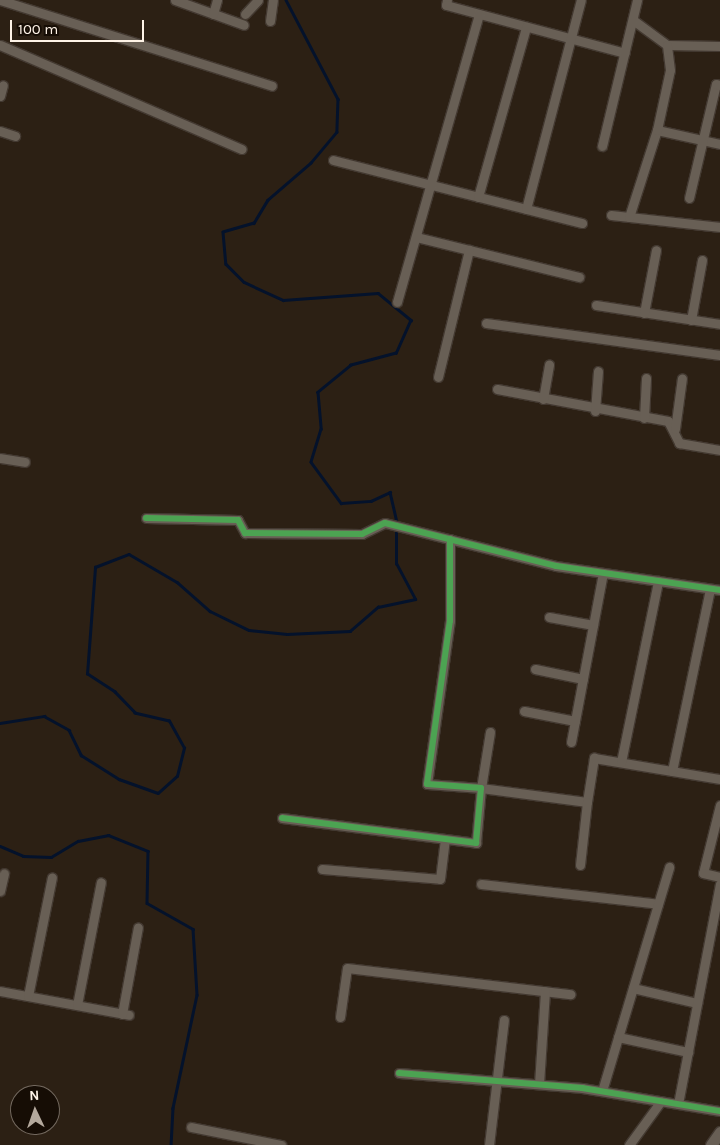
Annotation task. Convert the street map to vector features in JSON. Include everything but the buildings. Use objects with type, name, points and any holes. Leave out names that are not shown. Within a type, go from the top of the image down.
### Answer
[{"type":"street","points":[[175,0],[244,25]]},
{"type":"street","points":[[213,14],[216,0]]},
{"type":"street","points":[[245,14],[258,0]]},
{"type":"street","points":[[270,21],[273,0]]},
{"type":"street","points":[[447,0],[446,5],[625,53]]},
{"type":"street","points":[[526,209],[581,0]]},
{"type":"street","points":[[602,146],[637,0]]},
{"type":"street","points":[[6,1],[272,86]]},
{"type":"street","points":[[397,302],[479,14]]},
{"type":"street","points":[[632,20],[668,46],[720,46]]},
{"type":"street","points":[[478,197],[526,27]]},
{"type":"street","points":[[0,46],[242,149]]},
{"type":"street","points":[[629,217],[657,130],[670,70],[668,46]]},
{"type":"street","points":[[689,198],[701,140],[716,84],[720,85]]},
{"type":"street","points":[[0,96],[3,85]]},
{"type":"street","points":[[657,130],[720,144]]},
{"type":"street","points":[[0,132],[15,136]]},
{"type":"street","points":[[333,160],[582,223]]},
{"type":"street","points":[[612,216],[720,227]]},
{"type":"street","points":[[416,236],[579,277]]},
{"type":"street","points":[[438,377],[469,250]]},
{"type":"street","points":[[644,313],[656,250]]},
{"type":"street","points":[[691,320],[702,260]]},
{"type":"street","points":[[596,306],[720,324]]},
{"type":"street","points":[[486,323],[720,355]]},
{"type":"street","points":[[543,400],[548,365]]},
{"type":"street","points":[[595,411],[598,371]]},
{"type":"street","points":[[644,418],[646,378]]},
{"type":"street","points":[[682,378],[675,429],[679,444],[720,450]]},
{"type":"street","points":[[497,389],[595,411],[668,421],[675,429]]},
{"type":"street","points":[[0,458],[25,462]]},
{"type":"street","points":[[146,518],[238,520],[245,534],[362,534],[385,523],[450,540],[603,573],[715,589],[672,771]]},
{"type":"street","points":[[450,540],[450,621],[427,784],[481,788],[587,802]]},
{"type":"street","points":[[571,742],[603,573]]},
{"type":"street","points":[[621,762],[658,581]]},
{"type":"street","points":[[549,616],[593,625]]},
{"type":"street","points":[[535,669],[583,679]]},
{"type":"street","points":[[524,711],[575,721]]},
{"type":"street","points":[[282,818],[476,843],[481,788],[490,732]]},
{"type":"street","points":[[580,865],[594,758],[720,779]]},
{"type":"street","points":[[720,805],[703,873],[720,877]]},
{"type":"street","points":[[322,869],[440,879],[445,839]]},
{"type":"street","points":[[602,1091],[669,866]]},
{"type":"street","points":[[0,892],[4,873]]},
{"type":"street","points":[[28,996],[52,877]]},
{"type":"street","points":[[77,1005],[101,882]]},
{"type":"street","points":[[481,884],[658,904]]},
{"type":"street","points":[[678,1104],[720,884]]},
{"type":"street","points":[[0,991],[126,1014],[138,927]]},
{"type":"street","points":[[340,1017],[347,968],[570,994]]},
{"type":"street","points":[[633,988],[697,1003]]},
{"type":"street","points":[[539,1084],[546,991]]},
{"type":"street","points":[[489,1145],[504,1020]]},
{"type":"street","points":[[618,1037],[688,1052]]},
{"type":"street","points":[[399,1072],[602,1091],[720,1111]]},
{"type":"street","points":[[630,1145],[661,1101]]},
{"type":"street","points":[[191,1127],[281,1145]]},
{"type":"street","points":[[711,1145],[720,1132]]},
{"type":"waterway","points":[[286,0],[338,99],[337,132],[311,163],[268,200],[254,223],[223,232],[226,264],[244,282],[283,300],[378,293],[411,320],[396,353],[351,365],[318,392],[321,429],[311,462],[341,503],[371,501],[390,492],[397,523]]},
{"type":"waterway","points":[[0,723],[44,716],[69,730],[81,755],[119,779],[158,793],[177,776],[184,748],[169,721],[135,713],[115,692],[87,674],[95,567],[129,554],[177,582],[210,611],[249,630],[287,634],[350,631],[378,607],[415,599],[396,564],[396,528]]},
{"type":"waterway","points":[[0,846],[23,856],[51,857],[78,841],[108,835],[148,851],[147,903],[193,929],[197,995],[173,1108],[171,1145]]},
{"type":"cycle path","points":[[146,518],[238,520],[245,533],[362,534],[385,523],[556,566],[720,590]]},
{"type":"cycle path","points":[[282,818],[476,843],[481,788],[427,784],[450,621],[450,539]]},
{"type":"cycle path","points":[[399,1073],[582,1088],[720,1111]]}]
